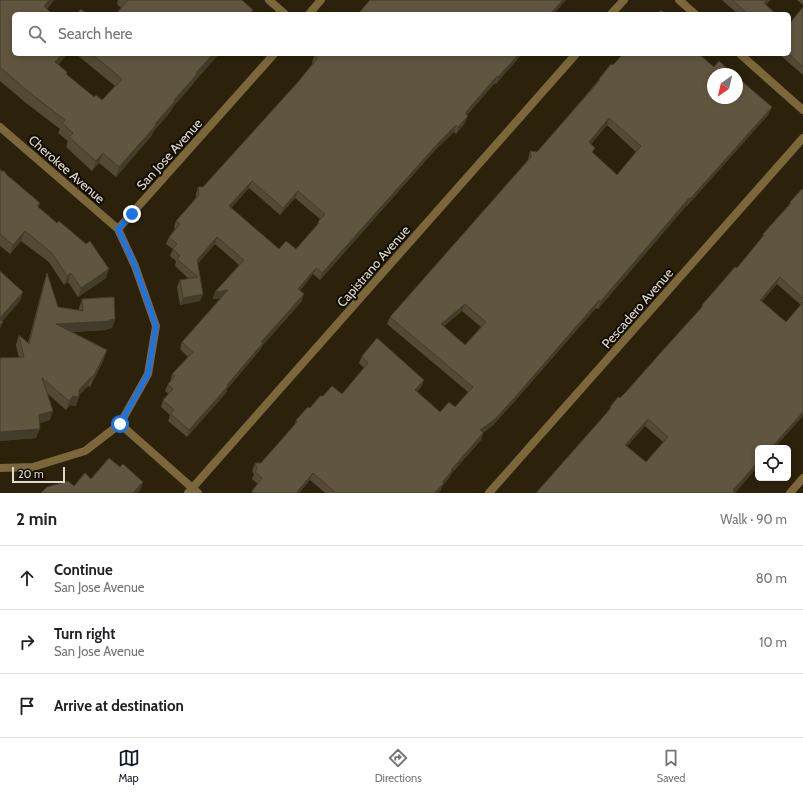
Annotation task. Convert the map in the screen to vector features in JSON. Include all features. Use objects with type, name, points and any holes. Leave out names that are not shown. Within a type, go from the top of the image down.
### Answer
[{"type":"street","points":[[269,0],[283,12]]},
{"type":"street","points":[[311,12],[321,0]]},
{"type":"street","points":[[613,12],[624,0]]},
{"type":"street","points":[[679,0],[693,12]]},
{"type":"street","name":"San Jose Avenue","points":[[118,229],[272,56]]},
{"type":"street","name":"Capistrano Avenue","points":[[193,491],[574,56]]},
{"type":"street","points":[[742,56],[803,110]]},
{"type":"street","name":"Cherokee Avenue","points":[[0,127],[118,229]]},
{"type":"street","name":"Pescadero Avenue","points":[[489,493],[803,138]]},
{"type":"street","points":[[0,468],[33,467],[85,451],[120,424],[148,374],[156,326],[135,266],[118,229]]},
{"type":"street","points":[[120,424],[193,491]]},
{"type":"street","points":[[790,493],[803,478]]},
{"type":"building","points":[[0,0],[49,0],[44,6],[50,12],[12,12],[12,56],[60,56],[55,62],[67,72],[66,74],[94,97],[96,95],[102,100],[122,79],[94,56],[211,56],[174,100],[175,101],[155,124],[156,125],[119,167],[103,153],[96,161],[69,137],[73,133],[62,123],[65,120],[0,67]]},
{"type":"building","points":[[128,0],[242,0],[253,10],[251,12],[118,12]]},
{"type":"building","points":[[370,0],[563,0],[552,12],[360,12]]},
{"type":"building","points":[[732,0],[767,0],[764,3],[774,12],[746,12]]},
{"type":"building","points":[[803,7],[803,67],[791,56],[791,22]]},
{"type":"building","points":[[315,56],[517,56],[498,77],[497,76],[465,113],[468,116],[458,127],[456,125],[439,142],[322,273],[316,268],[298,289],[304,294],[261,342],[263,343],[227,385],[228,386],[189,430],[171,414],[174,410],[163,400],[173,389],[168,384],[175,376],[172,374],[193,352],[182,342],[228,290],[215,292],[244,260],[217,237],[197,260],[203,294],[183,298],[180,280],[198,277],[177,259],[180,256],[173,249],[177,244],[169,237],[180,224],[176,221],[199,195],[198,187],[203,187],[298,82],[317,58]],"holes":[[[252,181],[283,208],[298,191],[325,214],[296,249],[286,241],[279,249],[229,206]]]},
{"type":"building","points":[[621,56],[701,56],[714,67],[719,61],[727,68],[707,68],[707,104],[743,104],[743,82],[772,107],[690,199],[689,198],[600,302],[599,300],[517,395],[495,419],[480,430],[483,433],[451,470],[452,471],[442,482],[444,483],[434,493],[336,493],[313,473],[296,493],[254,493],[252,491],[262,478],[255,472],[257,469],[255,463],[261,463],[297,422],[296,420],[308,407],[310,408],[320,396],[323,396],[332,386],[342,394],[368,363],[362,356],[377,338],[424,380],[415,390],[440,412],[449,402],[455,407],[473,387],[390,317],[531,157],[530,151],[537,152],[600,80],[599,79],[611,64],[613,65]],"holes":[[[609,118],[641,146],[617,175],[592,152],[595,148],[589,142]],[[465,304],[486,322],[465,345],[441,324]]]},
{"type":"building","points":[[0,169],[40,203],[37,206],[57,223],[59,221],[86,244],[90,241],[109,269],[81,288],[71,273],[67,276],[52,253],[25,231],[13,245],[0,234]]},
{"type":"building","points":[[802,189],[803,298],[780,277],[760,300],[786,322],[803,302],[803,412],[774,445],[755,445],[755,465],[733,490],[735,492],[536,493],[611,408],[610,407],[618,397],[620,398],[626,392],[703,306],[702,305],[735,267],[737,268],[764,235],[763,234],[791,203],[790,202]],"holes":[[[648,419],[668,437],[646,462],[625,445]]]},
{"type":"building","points":[[0,271],[23,292],[0,318]]},
{"type":"building","points":[[47,273],[58,307],[83,311],[82,299],[114,297],[115,319],[109,321],[56,324],[107,350],[93,377],[92,376],[79,390],[79,397],[73,396],[69,401],[42,378],[53,411],[39,415],[40,429],[0,432],[0,358],[24,357],[19,335],[29,344]]},
{"type":"building","points":[[109,458],[120,467],[123,464],[143,482],[133,493],[41,493],[47,487],[68,481],[74,486],[85,473],[91,479]]},
{"type":"route","points":[[120,424],[148,374],[156,326],[135,266],[118,229],[132,214]]}]
